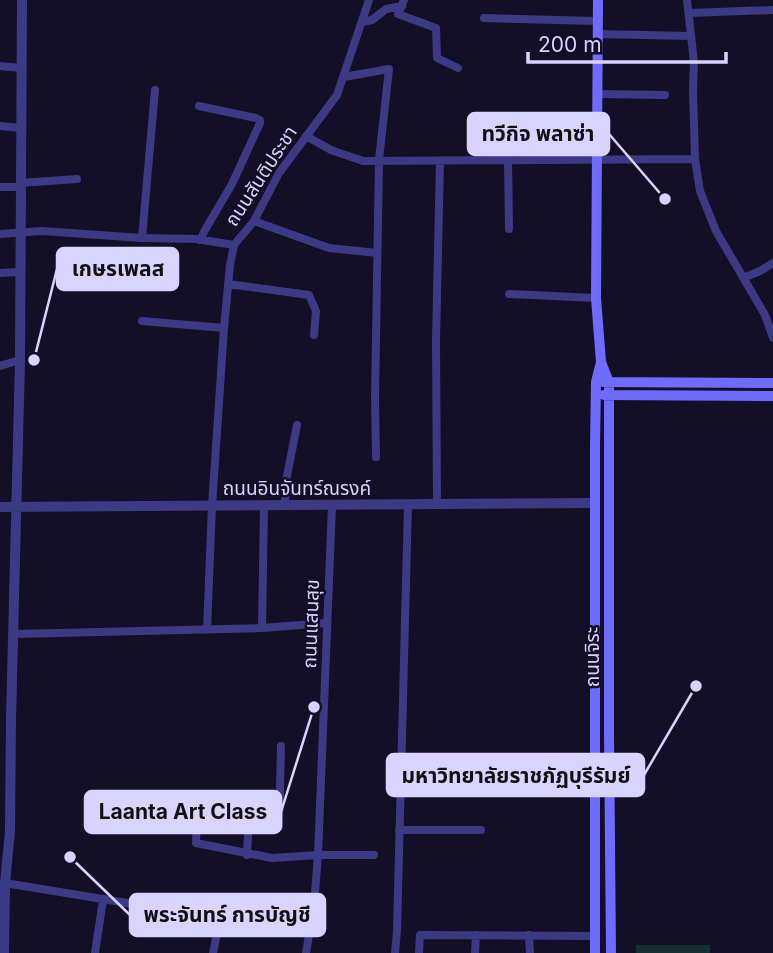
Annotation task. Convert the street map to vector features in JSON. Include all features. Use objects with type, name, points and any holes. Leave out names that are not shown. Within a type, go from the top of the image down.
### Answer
[{"type":"main road","name":"ถนนจิระ","points":[[598,0],[596,298],[601,362],[609,382],[611,953]]},
{"type":"main road","name":"ถนนจิระ","points":[[594,953],[596,382],[601,362]]},
{"type":"main road","points":[[596,382],[773,383]]},
{"type":"main road","points":[[596,395],[773,396]]},
{"type":"main road","points":[[594,735],[597,740],[602,741],[608,738],[609,734]]},
{"type":"main road","points":[[594,751],[597,746],[602,745],[609,750]]},
{"type":"street","points":[[6,953],[5,883],[10,831],[5,797],[12,687],[20,360],[22,0]]},
{"type":"street","name":"ถนนสันติประชา","points":[[207,630],[224,328],[234,245],[254,221],[279,173],[337,95],[369,0]]},
{"type":"street","points":[[687,0],[694,62],[695,159],[700,191],[716,231],[743,278],[769,313],[773,338]]},
{"type":"street","points":[[362,22],[372,20],[386,9],[403,3]]},
{"type":"street","points":[[403,3],[398,14],[436,28],[437,58],[458,68]]},
{"type":"street","points":[[689,13],[773,10]]},
{"type":"street","points":[[484,18],[598,21]]},
{"type":"street","points":[[597,34],[690,36]]},
{"type":"street","points":[[0,66],[21,68]]},
{"type":"street","points":[[344,77],[389,69],[379,160],[376,457]]},
{"type":"street","points":[[142,238],[155,90]]},
{"type":"street","points":[[597,94],[665,95]]},
{"type":"street","points":[[199,106],[260,120],[232,184],[200,240]]},
{"type":"street","points":[[0,126],[21,128]]},
{"type":"street","points":[[306,136],[331,150],[363,161],[695,159]]},
{"type":"street","points":[[508,160],[509,229]]},
{"type":"street","points":[[437,504],[436,341],[440,161]]},
{"type":"street","points":[[0,187],[77,179]]},
{"type":"street","points":[[254,221],[329,248],[377,253]]},
{"type":"street","points":[[0,234],[42,231],[200,240],[234,245]]},
{"type":"street","points":[[743,278],[773,263]]},
{"type":"street","points":[[0,273],[20,272]]},
{"type":"street","points":[[228,284],[309,295],[316,311],[314,335]]},
{"type":"street","points":[[509,294],[596,298]]},
{"type":"street","points":[[142,321],[224,328]]},
{"type":"street","points":[[0,366],[20,360]]},
{"type":"street","points":[[285,506],[286,481],[297,425]]},
{"type":"street","name":"ถนนอินจันทร์ณรงค์","points":[[0,508],[595,503]]},
{"type":"street","points":[[395,953],[408,505]]},
{"type":"street","points":[[262,628],[264,506]]},
{"type":"street","name":"ถนนแสนสุข","points":[[306,953],[318,855],[332,506]]},
{"type":"street","points":[[13,634],[207,630],[326,623]]},
{"type":"street","points":[[0,687],[12,687]]},
{"type":"street","points":[[279,827],[281,746]]},
{"type":"street","points":[[280,796],[198,800],[196,843],[272,858],[374,855]]},
{"type":"street","points":[[247,855],[250,798]]},
{"type":"street","points":[[399,830],[481,830]]},
{"type":"street","points":[[5,883],[310,933]]},
{"type":"street","points":[[94,953],[103,900]]},
{"type":"street","points":[[213,953],[220,919]]},
{"type":"street","points":[[419,953],[420,935],[594,936]]},
{"type":"street","points":[[475,935],[475,953]]},
{"type":"street","points":[[529,935],[530,953]]},
{"type":"green space","points":[[636,945],[710,945],[710,953],[636,953]]},
{"type":"place","name":"ทวีกิจ พลาซ่า","points":[[665,199]]},
{"type":"place","name":"เกษรเพลส","points":[[34,360]]},
{"type":"place","name":"มหาวิทยาลัยราชภัฏบุรีรัมย์","points":[[696,686]]},
{"type":"place","name":"Laanta Art Class","points":[[314,707]]},
{"type":"place","name":"พระจันทร์ การบัญชี","points":[[70,857]]}]
